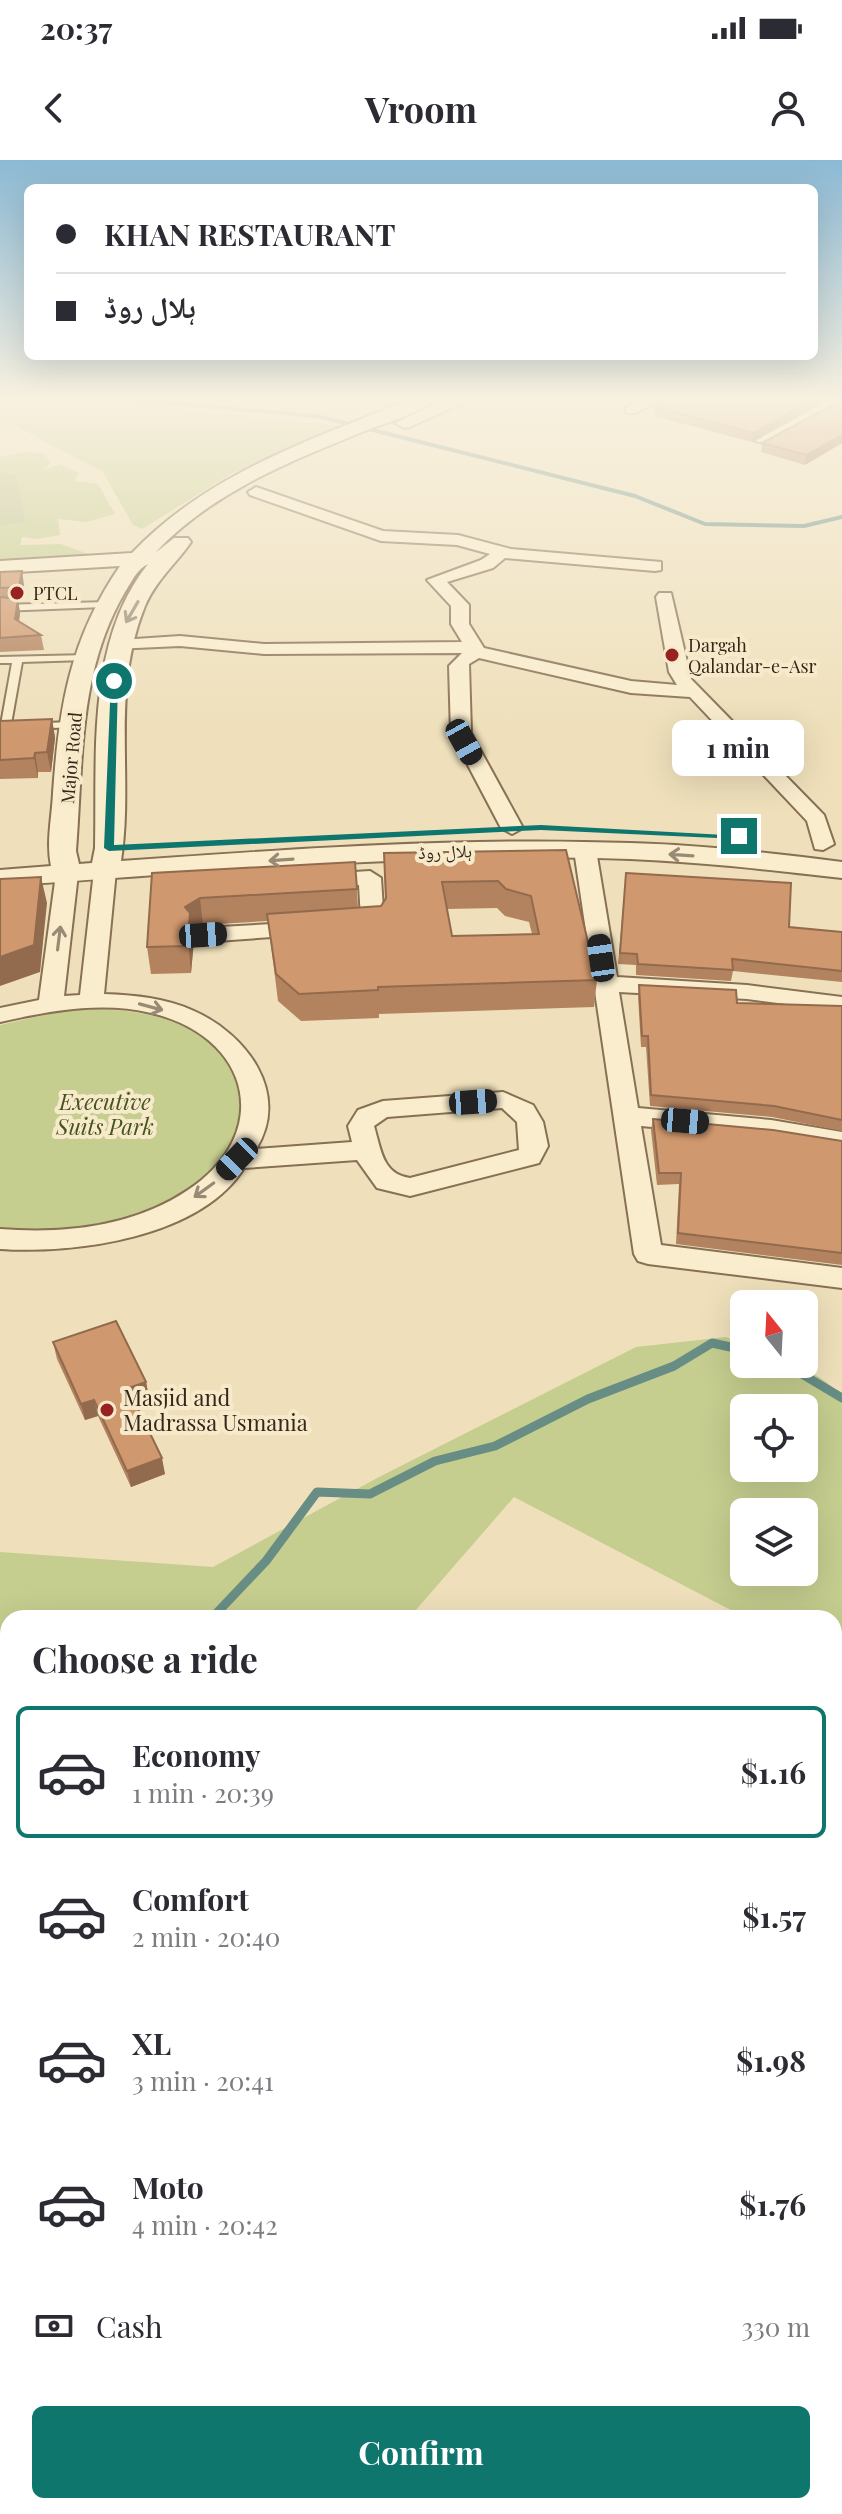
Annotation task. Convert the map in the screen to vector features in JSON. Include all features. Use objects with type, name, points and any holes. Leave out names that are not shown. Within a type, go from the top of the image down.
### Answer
[{"type":"street","name":"Major Road","points":[[64,863],[78,680],[104,604],[134,559],[189,510]]},
{"type":"street","name":"Major Road","points":[[107,860],[114,681],[125,624],[165,558],[202,525],[227,510]]},
{"type":"street","points":[[307,510],[381,536],[458,540],[502,552],[655,566]]},
{"type":"street","points":[[476,650],[460,624],[460,605],[436,580],[487,564],[502,552]]},
{"type":"street","points":[[0,567],[165,558]]},
{"type":"street","points":[[665,597],[678,672],[693,692],[710,705],[817,819],[832,846]]},
{"type":"street","points":[[120,645],[180,641],[264,649],[476,650],[631,687],[693,692]]},
{"type":"street","points":[[476,650],[458,666],[460,726],[464,742],[512,828]]},
{"type":"street","name":"ہلال روڈ","points":[[0,878],[64,863],[512,828],[661,832],[832,846]]},
{"type":"street","points":[[585,850],[648,1254],[842,1278]]},
{"type":"street","name":"ہلال روڈ","points":[[107,860],[585,850],[675,854],[842,870]]},
{"type":"street","name":"ہلال روڈ","points":[[0,855],[64,863]]},
{"type":"street","points":[[203,935],[373,925],[370,878],[344,879],[341,856]]},
{"type":"street","points":[[91,1000],[107,860]]},
{"type":"street","points":[[51,1003],[64,863]]},
{"type":"street","points":[[605,984],[747,992],[842,1004]]},
{"type":"street","points":[[0,1015],[51,1003],[91,1000],[141,1003],[186,1016],[222,1037],[246,1065],[256,1098],[253,1128],[237,1159],[210,1187],[172,1211],[127,1230],[77,1241],[21,1243],[0,1239]]},
{"type":"street","points":[[503,1100],[519,1104],[529,1115],[535,1146],[529,1157],[514,1162],[410,1187],[391,1186],[379,1179],[369,1150],[361,1126],[367,1116],[383,1109],[503,1100]]},
{"type":"street","points":[[627,1116],[771,1129],[842,1141]]},
{"type":"street","points":[[237,1159],[369,1150]]},
{"type":"lane","points":[[0,608],[104,604]]},
{"type":"lane","points":[[0,660],[86,657]]},
{"type":"lane","points":[[18,659],[2,726],[74,725]]},
{"type":"green space","points":[[0,510],[113,510],[115,514],[87,522],[58,519],[60,535],[38,539],[22,537],[20,545],[61,544],[91,555],[0,564]]},
{"type":"green space","points":[[0,510],[23,510],[25,521],[0,526]]},
{"type":"green space","points":[[124,510],[173,510],[142,529],[133,525]]},
{"type":"green space","name":"Executive Suits Park","points":[[72,1009],[145,1014],[169,1020],[211,1043],[227,1061],[238,1083],[241,1107],[236,1132],[229,1147],[209,1172],[185,1192],[157,1208],[95,1227],[31,1231],[0,1229],[0,1025]]},
{"type":"green space","points":[[726,1337],[730,1339],[730,1378],[818,1376],[842,1396],[842,1610],[731,1610],[514,1497],[416,1610],[0,1610],[0,1552],[213,1567],[379,1477],[636,1347]]},
{"type":"building","points":[[22,571],[19,587],[0,588],[0,572]]},
{"type":"building","points":[[0,597],[18,599],[15,619],[41,635],[0,638]]},
{"type":"building","points":[[52,719],[47,752],[35,753],[34,758],[0,760],[0,721]]},
{"type":"building","points":[[566,850],[597,980],[378,987],[378,990],[299,994],[276,974],[267,914],[381,906],[386,898],[384,853]],"holes":[[[498,881],[506,889],[531,896],[539,934],[452,936],[442,882]]]},
{"type":"building","points":[[355,862],[357,889],[200,898],[185,907],[190,913],[187,946],[147,947],[152,873]]},
{"type":"building","points":[[626,873],[791,883],[789,927],[842,932],[842,971],[732,959],[733,970],[638,964],[637,954],[620,953]]},
{"type":"building","points":[[41,877],[34,945],[0,957],[0,879]]},
{"type":"building","points":[[639,985],[736,990],[737,1003],[842,1006],[842,1120],[774,1106],[651,1095],[648,1036],[642,1036]]},
{"type":"building","points":[[653,1119],[773,1130],[842,1141],[842,1253],[678,1233],[681,1173],[659,1173]]},
{"type":"building","name":"Masjid and Madrassa Usmania","points":[[116,1321],[146,1382],[128,1388],[162,1458],[127,1471],[94,1400],[81,1404],[53,1342]]},
{"type":"waterway","points":[[670,510],[705,524],[804,526],[842,517]]},
{"type":"waterway","points":[[220,1610],[266,1561],[317,1492],[370,1494],[435,1461],[495,1446],[588,1399],[674,1366],[712,1343],[730,1347]]},
{"type":"waterway","points":[[808,1378],[842,1398]]},
{"type":"place","name":"PTCL","points":[[17,593]]},
{"type":"place","name":"Dargah Qalandar-e-Asr","points":[[672,655]]},
{"type":"place","name":"Masjid and Madrassa Usmania","points":[[107,1410]]},
{"type":"route","points":[[114,681],[109,848],[368,833],[541,827],[739,836]]}]
